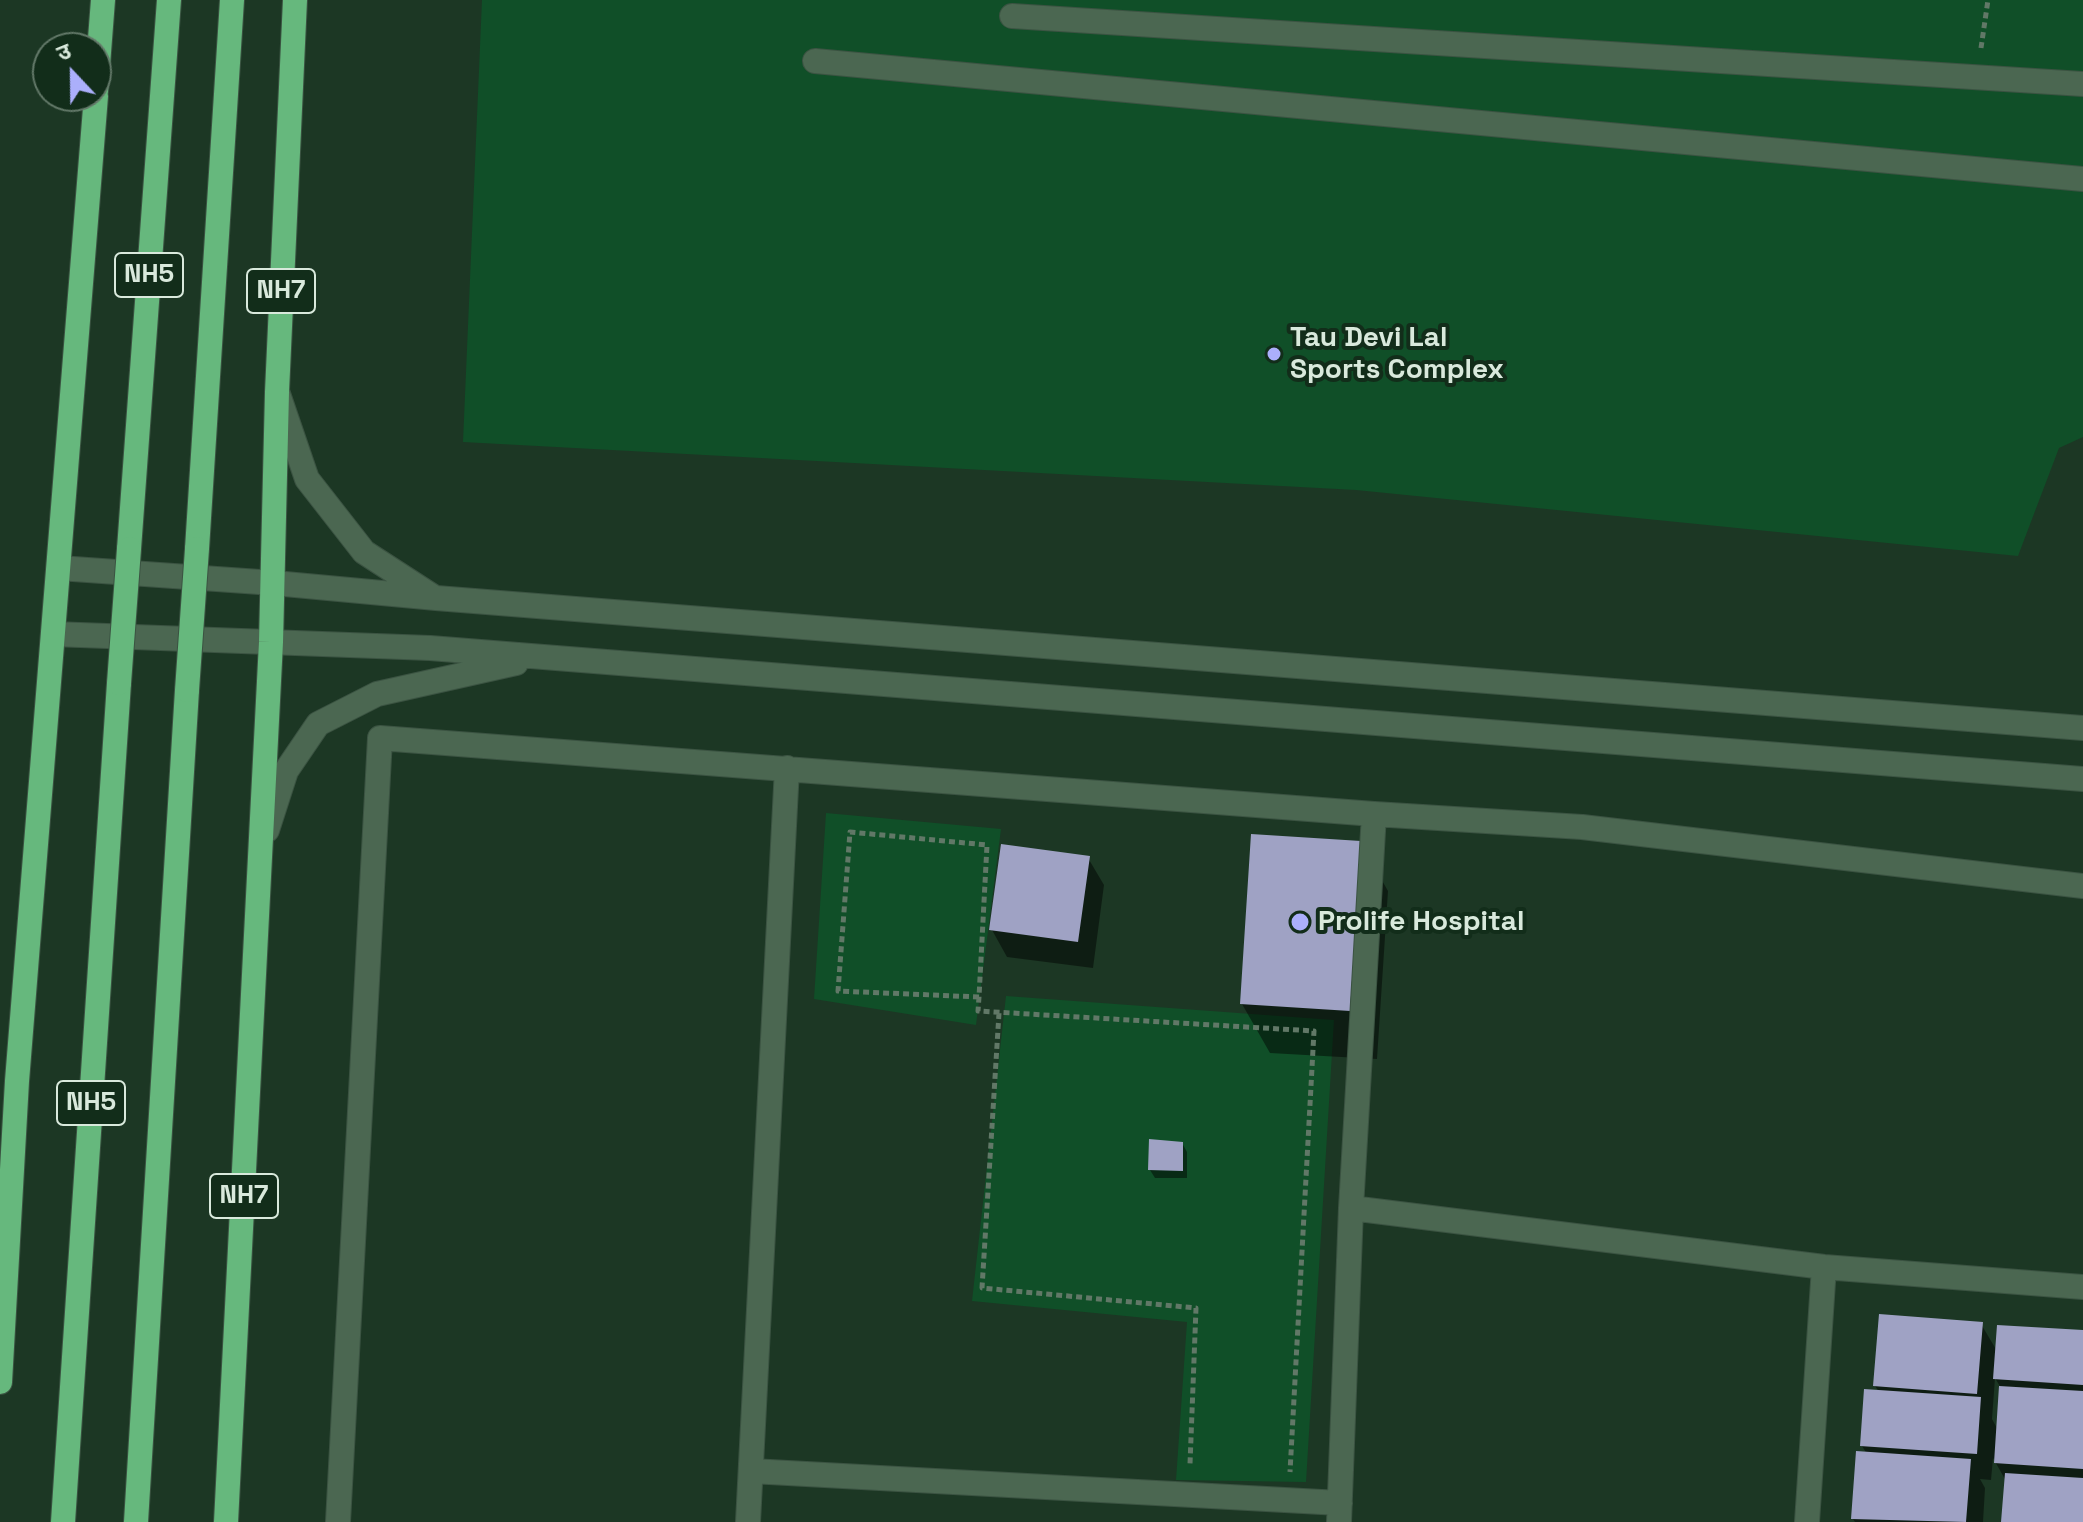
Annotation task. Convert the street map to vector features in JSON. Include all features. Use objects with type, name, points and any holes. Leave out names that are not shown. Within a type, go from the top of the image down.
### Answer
[{"type":"highway","points":[[101,32],[103,0]]},
{"type":"highway","name":"NH5","points":[[63,1522],[119,683],[169,0]]},
{"type":"highway","name":"NH5","points":[[136,1522],[232,0]]},
{"type":"highway","name":"NH7","points":[[226,1522],[274,583],[277,392],[295,0]]},
{"type":"highway","points":[[0,1382],[17,1081],[95,112]]},
{"type":"street","points":[[1012,16],[2083,84]]},
{"type":"street","points":[[815,61],[2083,179]]},
{"type":"street","points":[[277,392],[307,479],[364,552],[436,598]]},
{"type":"street","points":[[59,568],[2083,728]]},
{"type":"street","points":[[53,634],[430,648],[2083,779]]},
{"type":"street","points":[[259,870],[271,811],[286,771],[318,724],[377,694],[542,657]]},
{"type":"street","points":[[338,1522],[380,738],[1582,827],[2083,886]]},
{"type":"street","points":[[748,1522],[787,768]]},
{"type":"street","points":[[751,1471],[1339,1513],[1351,1208],[1374,814]]},
{"type":"street","points":[[1351,1208],[1824,1267],[2083,1287]]},
{"type":"street","points":[[1807,1522],[1824,1267]]},
{"type":"path","points":[[1977,77],[1988,0]]},
{"type":"path","points":[[979,997],[838,991],[850,832],[987,845],[979,997],[978,1011],[1314,1031],[1290,1472],[1276,1472]]},
{"type":"path","points":[[999,1013],[982,1288],[1196,1308],[1190,1469]]},
{"type":"green space","name":"Tau Devi Lal Sports Complex","points":[[482,0],[2083,0],[2083,437],[2059,448],[2018,556],[1356,490],[463,442]]},
{"type":"green space","points":[[826,813],[1001,829],[976,1025],[814,999]]},
{"type":"green space","points":[[1006,996],[1334,1020],[1306,1482],[1176,1480],[1187,1322],[972,1301]]},
{"type":"building","name":"Prolife Hospital","points":[[1251,834],[1361,841],[1350,1011],[1240,1004]]},
{"type":"building","points":[[1001,844],[1090,856],[1078,942],[989,930]]},
{"type":"building","points":[[1149,1139],[1183,1142],[1183,1171],[1148,1170]]},
{"type":"building","points":[[1879,1314],[1983,1322],[1977,1394],[1873,1386]]},
{"type":"building","points":[[1997,1325],[2083,1330],[2083,1385],[1993,1379]]},
{"type":"building","points":[[1999,1386],[2083,1391],[2083,1469],[1994,1463]]},
{"type":"building","points":[[1864,1389],[1981,1397],[1977,1454],[1860,1446]]},
{"type":"building","points":[[1856,1451],[1971,1459],[1966,1522],[1851,1519]]},
{"type":"building","points":[[2005,1473],[2083,1478],[2083,1522],[2001,1522]]},
{"type":"place","name":"Tau Devi Lal Sports Complex","points":[[1274,354]]},
{"type":"place","name":"Prolife Hospital","points":[[1300,922]]}]
